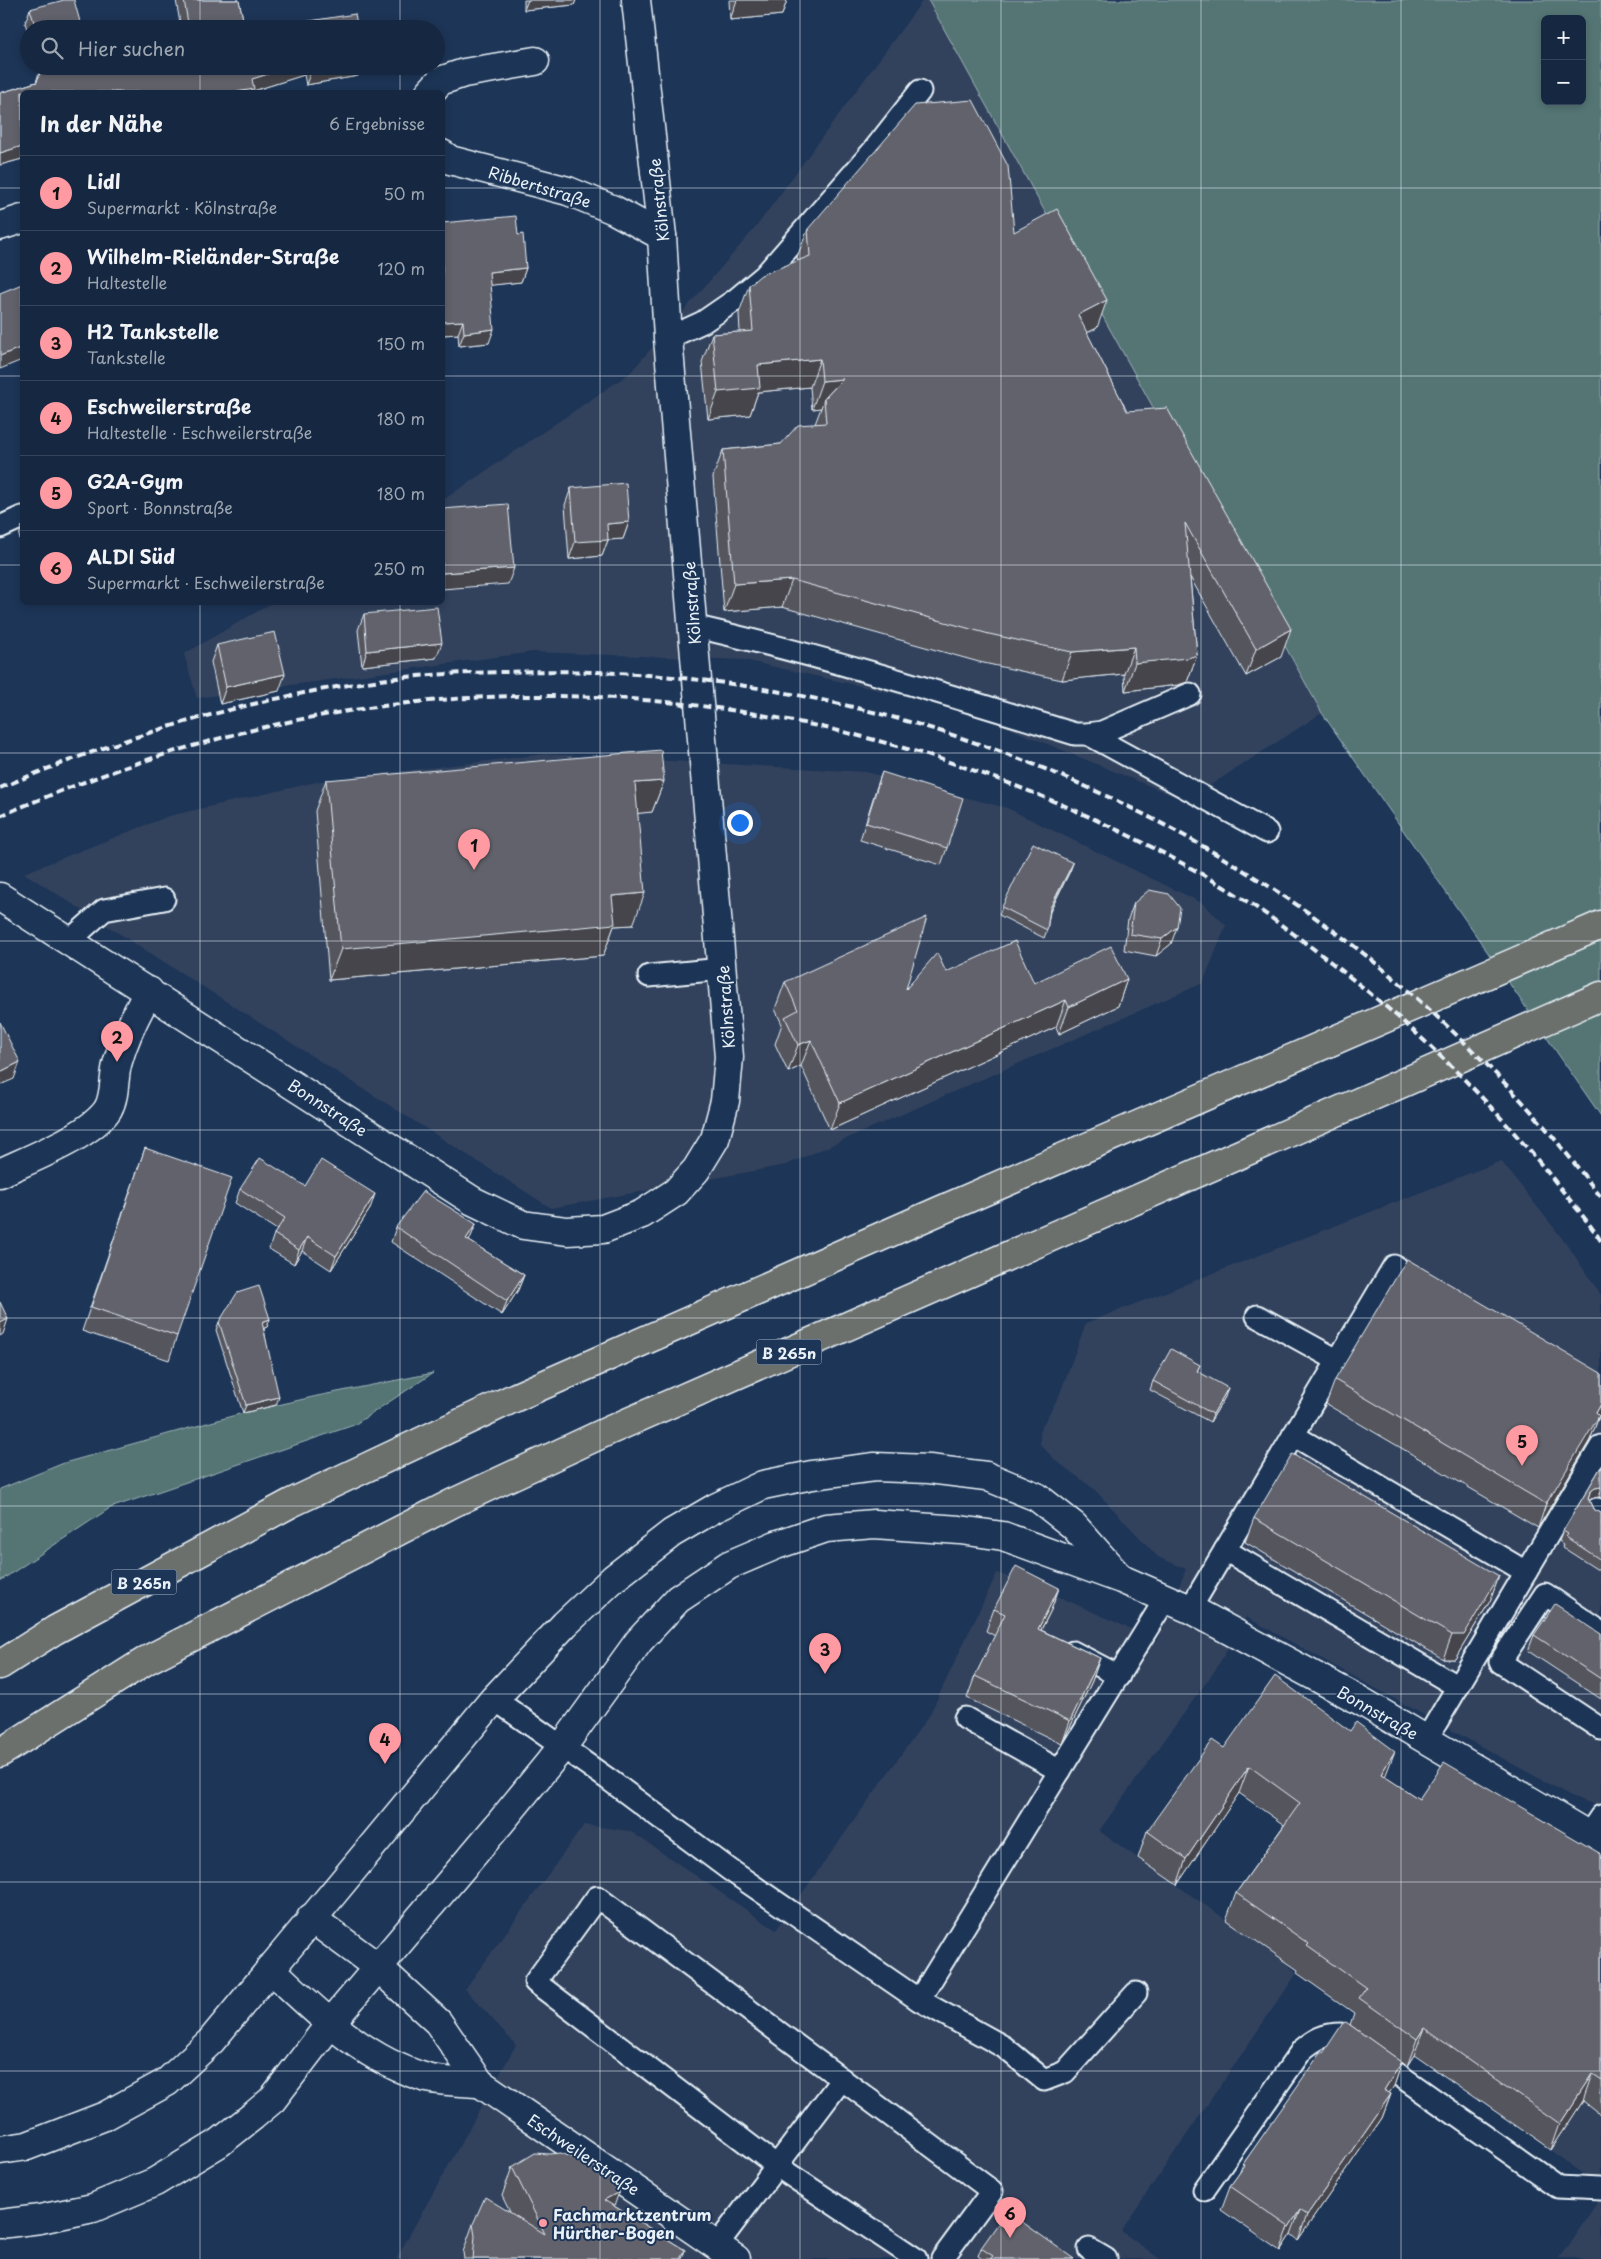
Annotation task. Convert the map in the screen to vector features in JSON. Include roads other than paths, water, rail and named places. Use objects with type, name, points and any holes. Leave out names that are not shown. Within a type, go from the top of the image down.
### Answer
[{"type":"main road","name":"B 265n","points":[[0,1665],[55,1630],[291,1503],[516,1397],[948,1207],[1601,925]]},
{"type":"main road","name":"B 265n","points":[[0,1753],[147,1660],[453,1503],[608,1431],[1601,996]]},
{"type":"street","name":"Kölnstraße","points":[[636,0],[662,236],[668,338],[729,1057],[726,1101],[715,1139],[696,1170],[676,1192]]},
{"type":"street","points":[[432,90],[440,80],[464,73],[535,62]]},
{"type":"street","name":"Ribbertstraße","points":[[445,156],[450,160],[568,191],[614,210],[662,236]]},
{"type":"street","points":[[0,226],[20,220]]},
{"type":"street","name":"Bonnstraße","points":[[0,897],[474,1201],[523,1225],[567,1231],[603,1229],[642,1214],[676,1192]]},
{"type":"street","points":[[0,1173],[76,1136],[95,1123],[108,1109],[120,1054],[131,1023],[149,991]]},
{"type":"street","points":[[0,2150],[27,2146],[105,2116],[167,2082],[211,2041],[494,1699],[564,1624],[614,1578],[672,1533],[715,1508],[762,1485],[812,1475],[875,1467],[929,1469],[986,1476],[1037,1498],[1074,1526],[1121,1579]]},
{"type":"street","name":"Bonnstraße","points":[[0,2224],[40,2219],[93,2208],[155,2182],[219,2143],[272,2100],[330,2024],[379,1968],[563,1746],[639,1641],[678,1599],[729,1564],[776,1544],[826,1528],[874,1524],[960,1530],[1003,1536],[1121,1579],[1169,1600],[1361,1701],[1426,1740],[1597,1831]]},
{"type":"street","name":"Eschweilerstraße","points":[[311,1918],[379,1968],[438,2022],[480,2083],[726,2252]]},
{"type":"street","name":"Eschweilerstraße","points":[[270,1968],[330,2024],[377,2057],[427,2078],[480,2083]]},
{"type":"lane","points":[[668,338],[703,322],[735,300],[765,275],[873,151],[920,91]]},
{"type":"lane","points":[[0,527],[20,518]]},
{"type":"lane","points":[[692,626],[747,638],[881,675],[1075,734],[1102,732],[1190,694]]},
{"type":"lane","points":[[1088,734],[1266,832]]},
{"type":"lane","points":[[69,941],[104,910],[164,899]]},
{"type":"lane","points":[[649,976],[722,969]]},
{"type":"lane","points":[[919,2000],[1119,1676],[1169,1600],[1225,1550],[1394,1266],[1443,1295]]},
{"type":"lane","points":[[1257,1316],[1338,1360]]},
{"type":"lane","points":[[1293,1435],[1526,1572]]},
{"type":"lane","points":[[1426,1740],[1601,1446]]},
{"type":"lane","points":[[1225,1550],[1458,1687]]},
{"type":"lane","points":[[1601,1632],[1545,1594],[1500,1662],[1601,1729]]},
{"type":"lane","points":[[1051,1642],[1119,1676]]},
{"type":"lane","points":[[494,1699],[563,1746],[730,1870],[919,2000],[1004,2047],[1044,2080],[1065,2072],[1136,1993]]},
{"type":"lane","points":[[965,1718],[1060,1771]]},
{"type":"lane","points":[[916,2259],[777,2166],[535,1982],[597,1897],[992,2191],[942,2259]]},
{"type":"lane","points":[[1204,2190],[1302,2050],[1315,2039],[1330,2034],[1341,2034],[1558,2187],[1601,2189]]},
{"type":"lane","points":[[726,2252],[777,2166],[842,2078]]},
{"type":"railway","points":[[0,788],[88,754],[178,724],[315,691],[414,676],[504,672],[602,672],[700,680],[796,695],[890,716],[983,745],[1073,781],[1161,823],[1246,872],[1297,905],[1378,965],[1431,1011],[1499,1077],[1538,1119],[1601,1197]]},
{"type":"railway","points":[[0,816],[135,764],[239,733],[274,725],[393,705],[513,696],[632,699],[750,713],[866,738],[980,773],[1091,817],[1198,872],[1256,907],[1346,974],[1404,1022],[1458,1073],[1533,1155],[1580,1212],[1601,1241]]},
{"type":"place","name":"Lidl","points":[[474,870]]},
{"type":"place","name":"Wilhelm-Rieländer-Straße","points":[[117,1062]]},
{"type":"place","name":"G2A-Gym","points":[[1522,1466]]},
{"type":"place","name":"H2 Tankstelle","points":[[825,1674]]},
{"type":"place","name":"Eschweilerstraße","points":[[385,1764]]},
{"type":"place","name":"Fachmarktzentrum Hürther-Bogen","points":[[543,2223]]},
{"type":"place","name":"ALDI Süd","points":[[1010,2238]]}]
